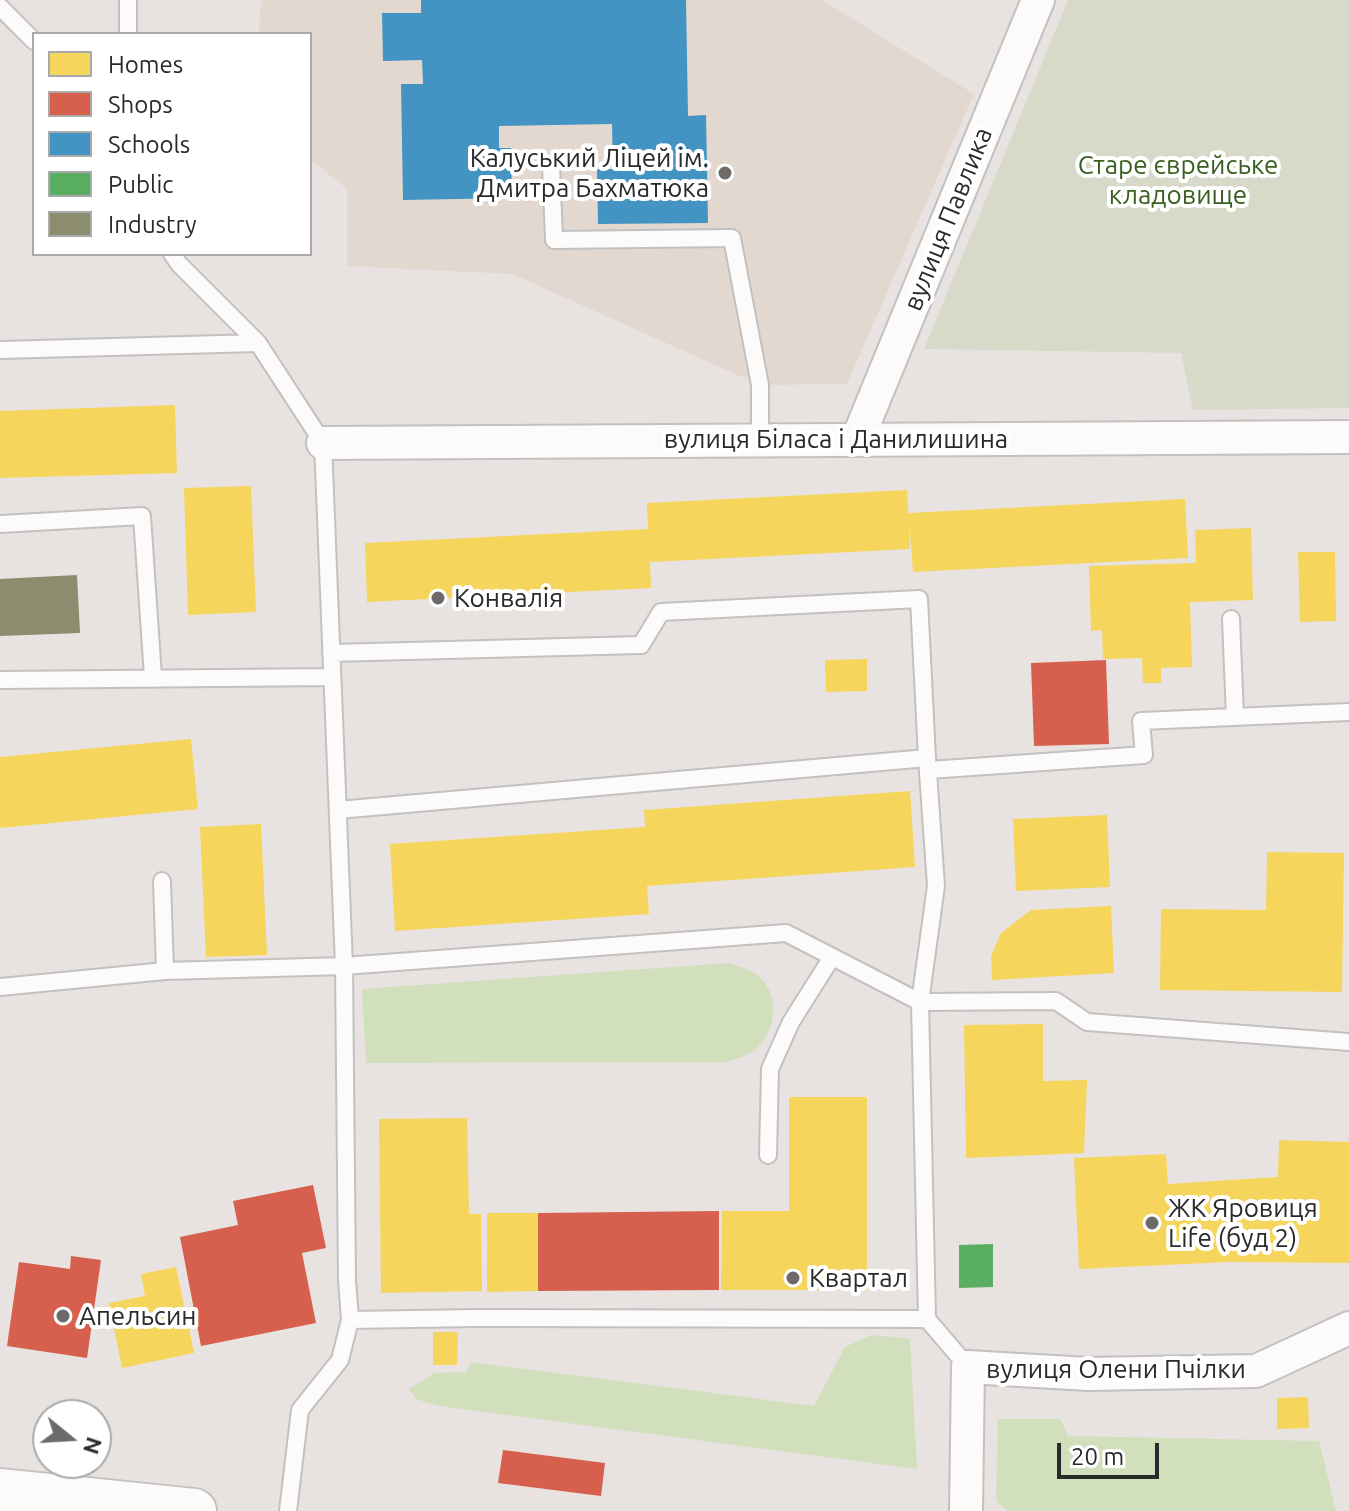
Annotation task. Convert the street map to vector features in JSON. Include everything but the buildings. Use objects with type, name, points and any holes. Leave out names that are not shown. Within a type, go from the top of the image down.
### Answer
[{"type":"main road","points":[[0,1491],[194,1511]]},
{"type":"street","name":"вулиця Павлика","points":[[858,438],[1038,0]]},
{"type":"street","name":"вулиця Біласа і Данилишина","points":[[323,443],[1349,437]]},
{"type":"street","name":"вулиця Олени Пчілки","points":[[966,1511],[968,1367],[1088,1374],[1256,1371],[1349,1328]]},
{"type":"lane","points":[[128,0],[128,32]]},
{"type":"lane","points":[[0,7],[32,39]]},
{"type":"lane","points":[[551,165],[554,240],[732,238],[760,385],[760,439]]},
{"type":"lane","points":[[173,256],[258,343],[323,443],[344,966],[350,1320],[340,1360],[300,1410],[288,1511]]},
{"type":"lane","points":[[0,350],[258,343]]},
{"type":"lane","points":[[0,524],[142,516],[153,677]]},
{"type":"lane","points":[[331,653],[641,645],[661,612],[919,599],[936,886],[920,1002],[927,1319],[968,1367]]},
{"type":"lane","points":[[1231,619],[1235,717]]},
{"type":"lane","points":[[0,680],[332,677]]},
{"type":"lane","points":[[338,810],[928,764],[1144,755],[1141,721],[1349,712]]},
{"type":"lane","points":[[162,881],[165,971]]},
{"type":"lane","points":[[0,987],[165,971],[344,966],[786,933],[920,1002],[1056,1001],[1087,1022],[1349,1042]]},
{"type":"lane","points":[[768,1155],[770,1069],[791,1022],[832,957]]},
{"type":"lane","points":[[350,1320],[927,1319]]},
{"type":"shaded area","name":"Калуський Ліцей ім. Дмитра Бахматюка","points":[[263,0],[822,0],[974,94],[847,384],[760,385],[512,274],[347,266],[347,189],[312,161],[312,32],[259,32]]},
{"type":"green space","name":"Старе єврейське кладовище","points":[[1068,0],[1349,0],[1349,408],[1193,410],[1181,353],[924,349]]},
{"type":"green space","points":[[729,963],[762,979],[768,988],[773,1009],[769,1031],[763,1041],[746,1055],[727,1062],[366,1063],[362,989]]},
{"type":"green space","points":[[872,1335],[910,1339],[917,1469],[439,1406],[416,1399],[409,1389],[435,1373],[466,1372],[471,1362],[814,1406],[845,1347]]},
{"type":"green space","points":[[998,1419],[1061,1419],[1068,1436],[1319,1441],[1336,1511],[1008,1511],[996,1501]]},
{"type":"place","name":"Калуський Ліцей ім. Дмитра Бахматюка","points":[[725,173]]},
{"type":"place","name":"Конвалія","points":[[438,598]]},
{"type":"place","name":"ЖК Яровиця Life (буд 2)","points":[[1152,1223]]},
{"type":"place","name":"Квартал","points":[[793,1278]]},
{"type":"place","name":"Апельсин","points":[[63,1316]]}]
